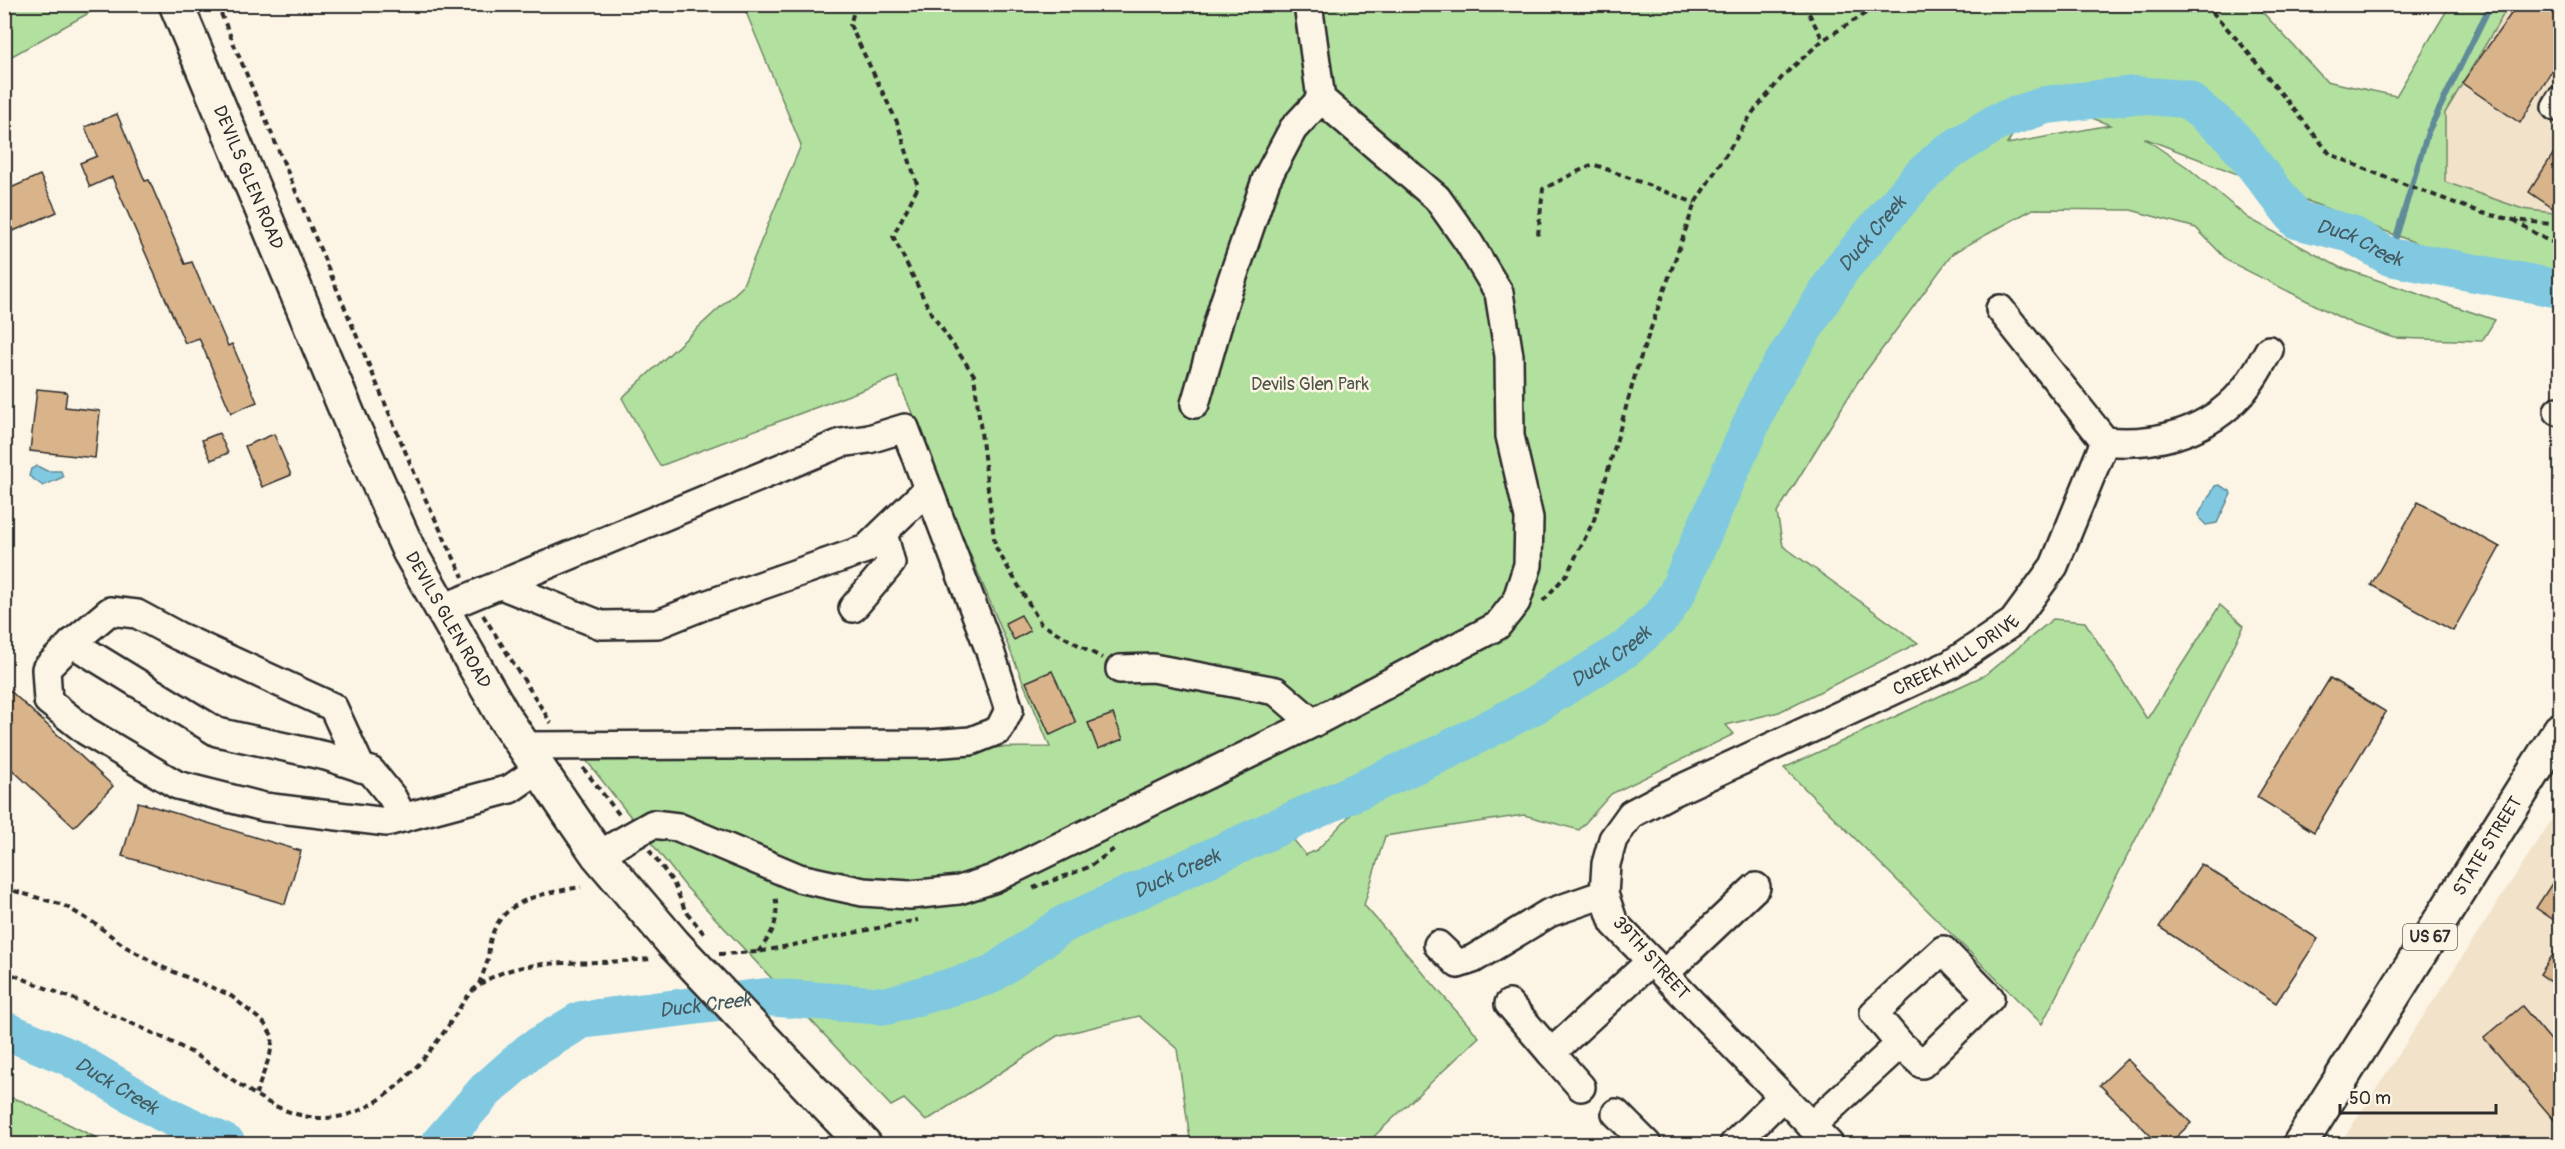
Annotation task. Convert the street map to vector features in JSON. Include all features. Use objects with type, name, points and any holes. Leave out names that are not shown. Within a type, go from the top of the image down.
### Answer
[{"type":"main road","name":"DEVILS GLEN ROAD","points":[[176,4],[390,512],[441,609],[531,757],[665,951],[814,1092],[864,1144]]},
{"type":"main road","name":"STATE STREET","points":[[2300,1144],[2560,730]]},
{"type":"street","points":[[598,855],[653,824],[678,827],[799,878],[863,892],[910,895],[958,890],[993,879],[1313,723],[1497,626],[1516,602],[1528,565],[1529,518],[1510,436],[1509,356],[1499,293],[1469,243],[1437,198],[1321,99],[1308,4]]},
{"type":"street","points":[[1195,404],[1224,303],[1266,180],[1293,129],[1321,99]]},
{"type":"street","points":[[2000,309],[2105,441],[2132,444],[2164,438],[2191,429],[2215,416],[2235,401],[2250,383],[2269,350]]},
{"type":"street","points":[[361,768],[333,707],[178,636],[136,614],[110,611],[72,643],[46,669],[48,700],[86,731],[177,785],[264,807],[387,822],[510,789],[531,757],[566,745],[930,744],[971,741],[999,730],[1009,710],[990,651],[905,428],[869,439],[841,443],[441,609]]},
{"type":"street","name":"CREEK HILL DRIVE","points":[[1712,774],[1951,664],[2013,622],[2055,566],[2105,441]]},
{"type":"street","points":[[501,585],[601,625],[658,624],[708,604],[866,549],[928,489]]},
{"type":"street","points":[[853,608],[891,563],[883,533]]},
{"type":"street","points":[[72,643],[217,732],[326,756],[371,771],[392,797],[403,818]]},
{"type":"street","points":[[1120,669],[1153,668],[1276,691],[1313,723]]},
{"type":"street","name":"39TH STREET","points":[[1712,774],[1631,814],[1613,839],[1606,864],[1604,894],[1614,923],[1820,1135]]},
{"type":"street","points":[[1551,1053],[1756,886]]},
{"type":"street","points":[[1438,945],[1458,964],[1473,959],[1548,913],[1604,894]]},
{"type":"street","points":[[1509,1004],[1581,1087]]},
{"type":"street","points":[[1820,1135],[1900,1044]]},
{"type":"street","points":[[1734,1144],[1782,1097]]},
{"type":"street","points":[[1616,1113],[1647,1144]]},
{"type":"path","points":[[216,4],[424,496],[472,596],[530,693],[602,795],[673,882],[685,910],[706,937]]},
{"type":"path","points":[[856,4],[850,25],[897,122],[918,187],[893,236],[931,314],[974,375],[995,546],[1041,624],[1120,669]]},
{"type":"path","points":[[1539,605],[1567,574],[1594,520],[1638,365],[1695,203],[1753,112],[1784,75],[1823,40],[1880,4]]},
{"type":"path","points":[[2205,4],[2242,45],[2330,154],[2482,213],[2514,220],[2560,225]]},
{"type":"path","points":[[1807,6],[1823,40]]},
{"type":"path","points":[[1538,235],[1543,189],[1593,164],[1695,203]]},
{"type":"path","points":[[2514,220],[2545,239],[2560,245]]},
{"type":"path","points":[[1030,888],[1089,867],[1124,842]]},
{"type":"path","points":[[479,985],[491,936],[500,917],[511,907],[534,897],[581,887]]},
{"type":"path","points":[[4,888],[63,905],[94,923],[126,947],[162,967],[230,995],[264,1023],[273,1037],[270,1054],[256,1094]]},
{"type":"path","points":[[758,952],[775,927],[777,916],[775,893]]},
{"type":"path","points":[[713,955],[758,952],[922,919]]},
{"type":"path","points":[[4,971],[156,1034],[186,1049],[256,1094],[284,1109],[308,1117],[329,1119],[357,1112],[385,1097],[444,1033],[463,1003],[479,985],[509,971],[544,962],[597,963],[665,951]]},
{"type":"shaded area","points":[[2478,5],[2560,5],[2560,214],[2523,209],[2386,162]]},
{"type":"shaded area","points":[[2560,807],[2560,1144],[2340,1144]]},
{"type":"green space","points":[[5,4],[102,4],[103,5],[5,60]]},
{"type":"green space","name":"Devils Glen Park","points":[[743,5],[2256,5],[2326,81],[2396,96],[2450,5],[2509,5],[2445,113],[2445,182],[2523,209],[2560,214],[2560,296],[2144,138],[2187,167],[2248,218],[2339,267],[2495,320],[2482,341],[2395,338],[2355,325],[2228,261],[2196,228],[2131,210],[2033,209],[1953,253],[1857,383],[1777,513],[1783,546],[1918,643],[1779,712],[1726,725],[1734,734],[1611,794],[1579,830],[1524,815],[1385,836],[1364,905],[1479,1037],[1366,1144],[1186,1144],[1190,1139],[1177,1049],[1139,1016],[1057,1036],[926,1121],[904,1099],[891,1106],[686,887],[578,750],[1050,747],[897,377],[660,466],[622,398],[742,287],[801,145]],"holes":[[[2036,96],[2110,125],[2007,144]],[[1387,778],[1406,783],[1357,808],[1317,850],[1306,855],[1293,839]]]},
{"type":"green space","points":[[2220,605],[2244,626],[2042,1024],[1784,768],[1985,675],[2053,619],[2085,622],[2147,719]]},
{"type":"green space","points":[[5,1096],[22,1101],[109,1144],[5,1144]]},
{"type":"water","points":[[37,466],[47,471],[61,471],[63,477],[43,486],[29,476],[31,469]]},
{"type":"water","points":[[2219,485],[2231,494],[2217,523],[2206,525],[2200,519],[2199,514],[2215,486]]},
{"type":"building","points":[[2518,4],[2553,4],[2560,10],[2560,57],[2520,123],[2462,83]]},
{"type":"building","points":[[117,114],[145,181],[149,180],[185,264],[192,262],[228,346],[232,344],[257,402],[231,413],[199,338],[185,343],[112,177],[90,187],[80,163],[97,156],[85,127]]},
{"type":"building","points":[[2560,143],[2560,213],[2529,192]]},
{"type":"building","points":[[40,175],[57,212],[4,235],[4,191]]},
{"type":"building","points":[[37,389],[67,392],[65,407],[100,411],[95,458],[30,451]]},
{"type":"building","points":[[219,433],[228,453],[211,460],[202,440]]},
{"type":"building","points":[[274,434],[291,475],[262,487],[245,446]]},
{"type":"building","points":[[2418,502],[2500,547],[2453,631],[2371,585]]},
{"type":"building","points":[[1021,615],[1030,631],[1014,640],[1005,623]]},
{"type":"building","points":[[1052,671],[1076,723],[1050,735],[1026,682]]},
{"type":"building","points":[[2330,678],[2386,712],[2314,832],[2257,797]]},
{"type":"building","points":[[4,685],[113,786],[74,827],[4,762]]},
{"type":"building","points":[[1113,714],[1123,739],[1098,749],[1088,723]]},
{"type":"building","points":[[138,802],[301,851],[285,904],[122,856]]},
{"type":"building","points":[[2201,864],[2318,939],[2276,1003],[2159,927]]},
{"type":"building","points":[[2560,871],[2560,924],[2536,908]]},
{"type":"building","points":[[2560,944],[2560,988],[2540,974]]},
{"type":"building","points":[[2522,1006],[2560,1051],[2560,1127],[2484,1038]]},
{"type":"building","points":[[2127,1059],[2191,1123],[2169,1144],[2159,1144],[2100,1085]]},
{"type":"waterway","points":[[2390,257],[2428,132],[2491,4]]},
{"type":"waterway","name":"Duck Creek","points":[[439,1144],[486,1090],[530,1051],[581,1020],[766,997],[886,1006],[989,976],[1064,924],[1444,752],[1537,704],[1627,648],[1662,616],[1677,593],[1767,388],[1842,268],[1919,178],[1945,154],[1999,121],[2046,105],[2134,95],[2186,99],[2229,133],[2297,220],[2351,234],[2390,257],[2560,289]]},
{"type":"waterway","name":"Duck Creek","points":[[4,1030],[69,1057],[163,1113],[227,1144]]}]
